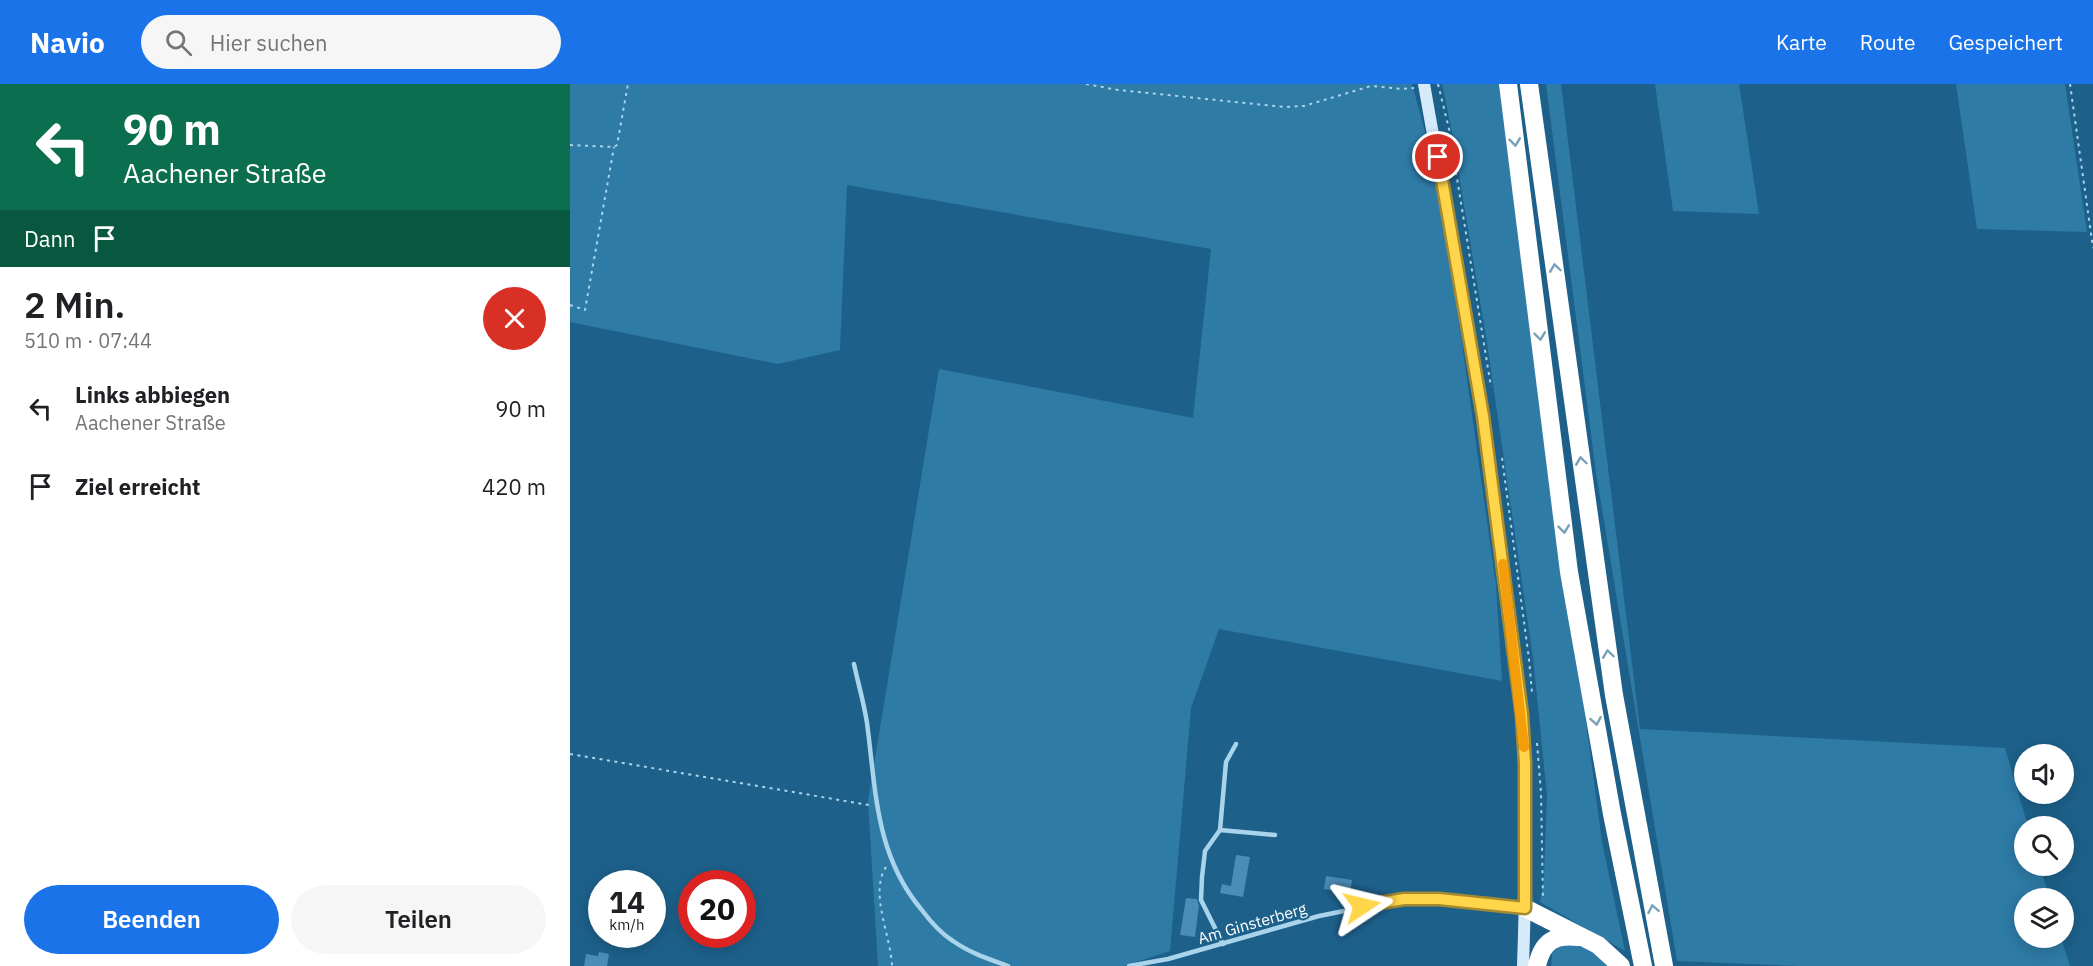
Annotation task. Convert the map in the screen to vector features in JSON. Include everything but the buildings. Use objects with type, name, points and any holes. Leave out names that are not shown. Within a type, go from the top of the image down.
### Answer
[{"type":"highway","points":[[1508,84],[1569,572],[1612,814],[1642,966]]},
{"type":"highway","points":[[1529,84],[1614,695],[1664,966]]},
{"type":"highway","points":[[1525,908],[1605,950],[1621,966]]},
{"type":"highway","points":[[1537,966],[1541,951],[1552,940],[1561,936],[1583,937]]},
{"type":"main road","points":[[1424,85],[1483,416],[1522,715],[1525,763],[1523,966]]},
{"type":"lane","points":[[854,664],[866,719],[881,831],[890,860],[904,887],[934,926],[952,941],[968,950],[1008,966]]},
{"type":"lane","points":[[1223,944],[1201,900],[1205,851],[1220,830],[1226,762],[1236,744]]},
{"type":"lane","points":[[1220,830],[1275,835]]},
{"type":"lane","name":"Am Ginsterberg","points":[[1130,966],[1168,959],[1319,916],[1404,899],[1439,899],[1525,908]]},
{"type":"path","points":[[570,305],[585,310],[614,147],[617,144],[628,84]]},
{"type":"path","points":[[1086,84],[1118,90],[1284,107],[1304,106],[1371,86],[1402,89],[1424,85]]},
{"type":"path","points":[[2070,84],[2093,248]]},
{"type":"path","points":[[570,145],[614,147]]},
{"type":"path","points":[[570,754],[844,800],[878,808]]},
{"type":"path","points":[[890,860],[882,873],[879,884],[892,966]]},
{"type":"shaded area","points":[[570,84],[1412,84],[1430,150],[1449,251],[1496,585],[1502,681],[1219,629],[1191,708],[1170,951],[1124,966],[878,966],[868,801],[939,369],[1193,418],[1211,249],[847,185],[840,350],[778,364],[570,322]]},
{"type":"shaded area","points":[[1442,84],[1501,84],[1602,842],[1625,951],[1540,902],[1544,879],[1547,795],[1533,658],[1487,343]]},
{"type":"shaded area","points":[[1546,84],[1561,84],[1640,729],[2005,748],[2014,779],[2014,804],[2022,804],[2025,816],[2014,816],[2014,876],[2043,876],[2047,888],[2014,888],[2014,948],[2064,948],[2070,966],[1799,966],[1677,961],[1596,473]]},
{"type":"shaded area","points":[[1655,84],[1739,84],[1759,214],[1673,211]]},
{"type":"shaded area","points":[[1956,84],[2065,84],[2087,232],[1977,229]]},
{"type":"shaded area","points":[[1573,943],[1601,956],[1608,966],[1551,966],[1553,948]]},
{"type":"slow traffic","points":[[1503,564],[1524,747]]},
{"type":"route","points":[[1362,906],[1404,899],[1439,899],[1525,908],[1525,763],[1522,715],[1483,416],[1438,157]]}]
